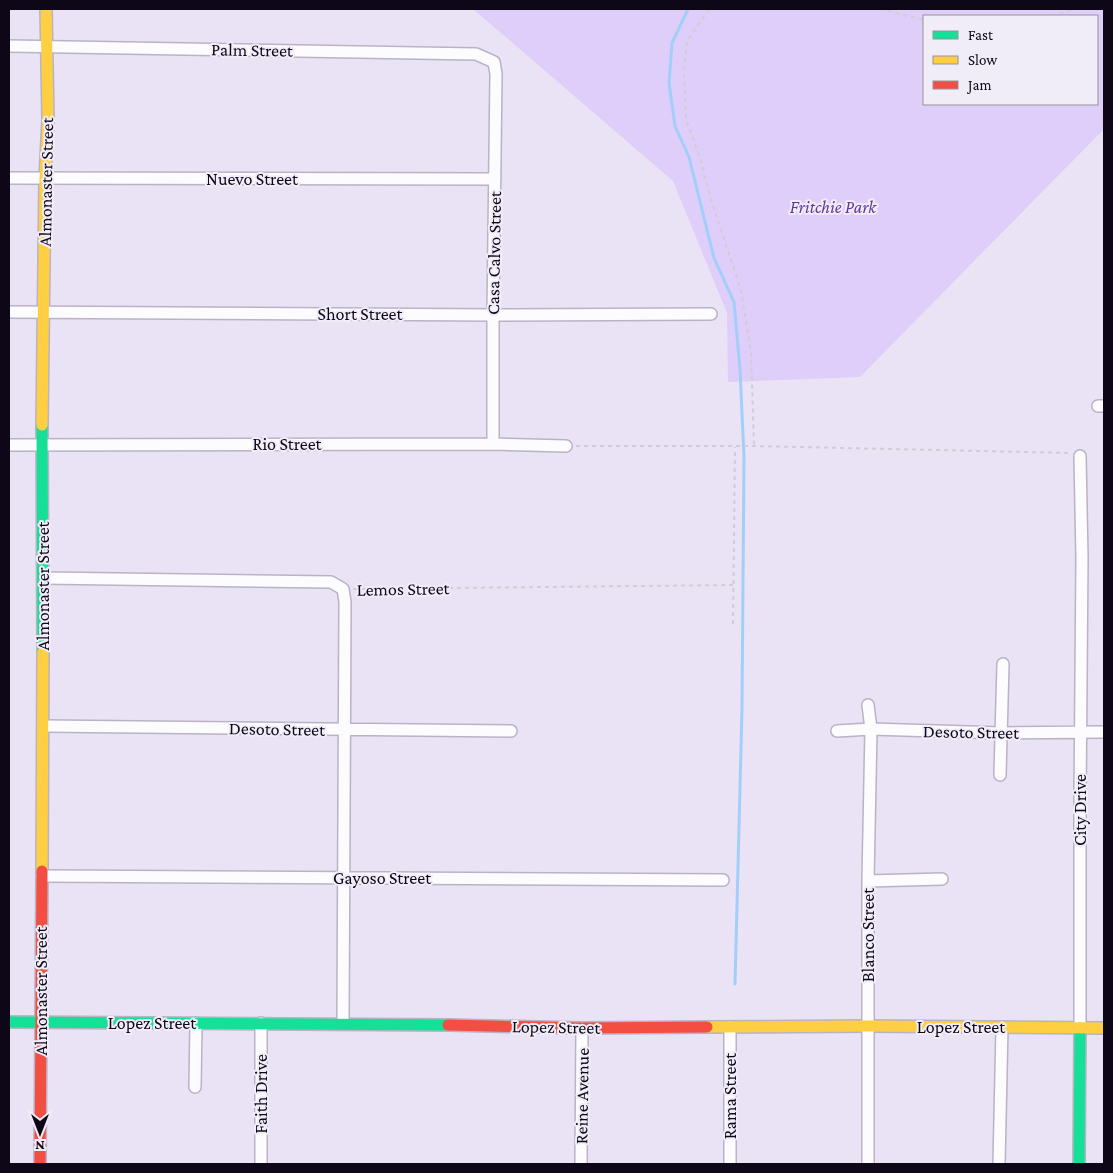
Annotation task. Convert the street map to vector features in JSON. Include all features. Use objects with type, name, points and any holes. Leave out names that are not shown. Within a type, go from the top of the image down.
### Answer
[{"type":"street","name":"Almonaster Street","points":[[40,1164],[44,578],[43,312],[48,119],[46,9]]},
{"type":"street","name":"Palm Street","points":[[9,46],[476,54],[494,62]]},
{"type":"street","name":"Casa Calvo Street","points":[[493,444],[496,179],[496,74],[494,62]]},
{"type":"street","name":"Nuevo Street","points":[[9,178],[496,179]]},
{"type":"street","name":"Short Street","points":[[9,312],[493,315],[711,314]]},
{"type":"street","name":"Rio Street","points":[[9,445],[493,444],[566,446]]},
{"type":"street","name":"City Drive","points":[[1079,1164],[1082,558],[1080,456]]},
{"type":"street","name":"Lemos Street","points":[[44,578],[331,582],[343,590]]},
{"type":"street","points":[[343,590],[345,602],[343,1024]]},
{"type":"street","points":[[1000,774],[1003,664]]},
{"type":"street","name":"Blanco Street","points":[[868,705],[871,729],[868,881],[868,1164]]},
{"type":"street","name":"Desoto Street","points":[[43,726],[511,731]]},
{"type":"street","name":"Desoto Street","points":[[837,731],[871,729],[1001,733],[1104,732]]},
{"type":"street","name":"Gayoso Street","points":[[42,876],[723,880]]},
{"type":"street","points":[[868,881],[942,879]]},
{"type":"street","name":"Lopez Street","points":[[9,1022],[261,1023],[582,1028],[868,1026],[1104,1028]]},
{"type":"street","points":[[195,1087],[196,1023]]},
{"type":"street","name":"Faith Drive","points":[[261,1023],[261,1164]]},
{"type":"street","name":"Rama Street","points":[[730,1027],[730,1164]]},
{"type":"street","name":"Reine Avenue","points":[[581,1164],[582,1028]]},
{"type":"street","points":[[999,1164],[1002,1028]]},
{"type":"path","points":[[709,9],[687,41],[684,72],[686,119],[741,290],[751,352],[754,446]]},
{"type":"path","points":[[880,9],[923,20]]},
{"type":"path","points":[[1055,15],[1074,9]]},
{"type":"path","points":[[566,446],[754,446],[1047,452],[1070,453],[1080,456]]},
{"type":"path","points":[[733,624],[735,446]]},
{"type":"path","name":"Lemos Street","points":[[343,590],[733,585]]},
{"type":"green space","name":"Fritchie Park","points":[[473,9],[1104,9],[1104,129],[860,377],[728,382],[727,313],[673,181]]},
{"type":"waterway","points":[[688,9],[672,43],[669,83],[675,126],[689,157],[714,258],[734,302],[740,369],[744,457],[742,709],[735,984]]},
{"type":"traffic: fast","points":[[42,425],[43,652]]},
{"type":"traffic: fast","points":[[9,1022],[448,1025]]},
{"type":"traffic: fast","points":[[1079,1164],[1080,1028]]},
{"type":"traffic: slow","points":[[42,425],[45,179],[48,119],[46,9]]},
{"type":"traffic: slow","points":[[42,871],[43,652]]},
{"type":"traffic: slow","points":[[707,1027],[1104,1028]]},
{"type":"traffic: jam","points":[[40,1164],[42,871]]},
{"type":"traffic: jam","points":[[448,1025],[582,1028],[707,1027]]}]
